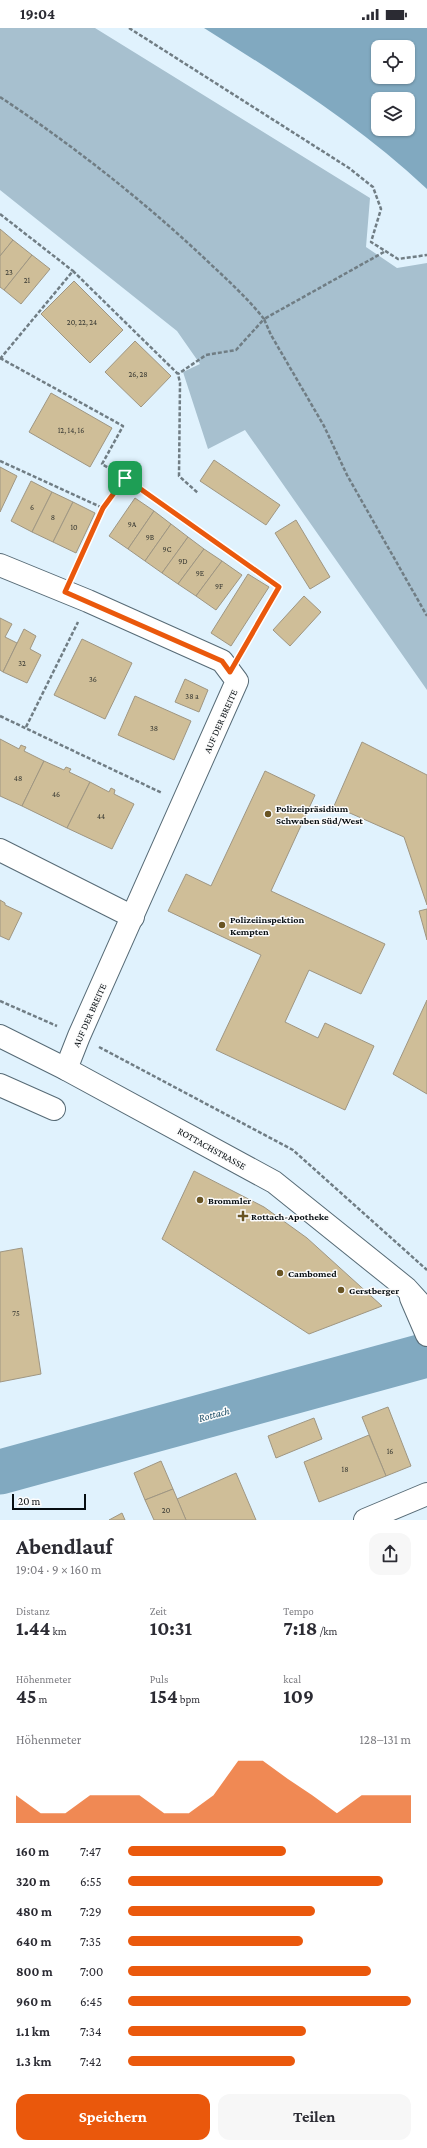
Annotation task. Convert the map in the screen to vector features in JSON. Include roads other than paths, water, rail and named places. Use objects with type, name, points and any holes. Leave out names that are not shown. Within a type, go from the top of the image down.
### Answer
[{"type":"street","name":"AUF DER BREITE","points":[[0,565],[88,601],[222,661],[237,681],[182,802],[133,917],[79,1036],[66,1069]]},
{"type":"street","points":[[0,850],[133,917]]},
{"type":"street","name":"ROTTACHSTRASSE","points":[[0,1036],[66,1069],[274,1182],[406,1288],[426,1325]]},
{"type":"street","points":[[0,1085],[54,1109]]},
{"type":"street","points":[[365,1520],[427,1494]]},
{"type":"waterway","name":"Rottach","points":[[0,1472],[427,1355]]},
{"type":"place","name":"Polizeipräsidium Schwaben Süd/West","points":[[268,814]]},
{"type":"place","name":"Polizeiinspektion Kempten","points":[[222,925]]},
{"type":"place","name":"Brommler","points":[[200,1200]]},
{"type":"place","name":"Rottach-Apotheke","points":[[243,1216]]},
{"type":"place","name":"Cambomed","points":[[280,1273]]},
{"type":"place","name":"Gerstberger","points":[[341,1290]]}]
